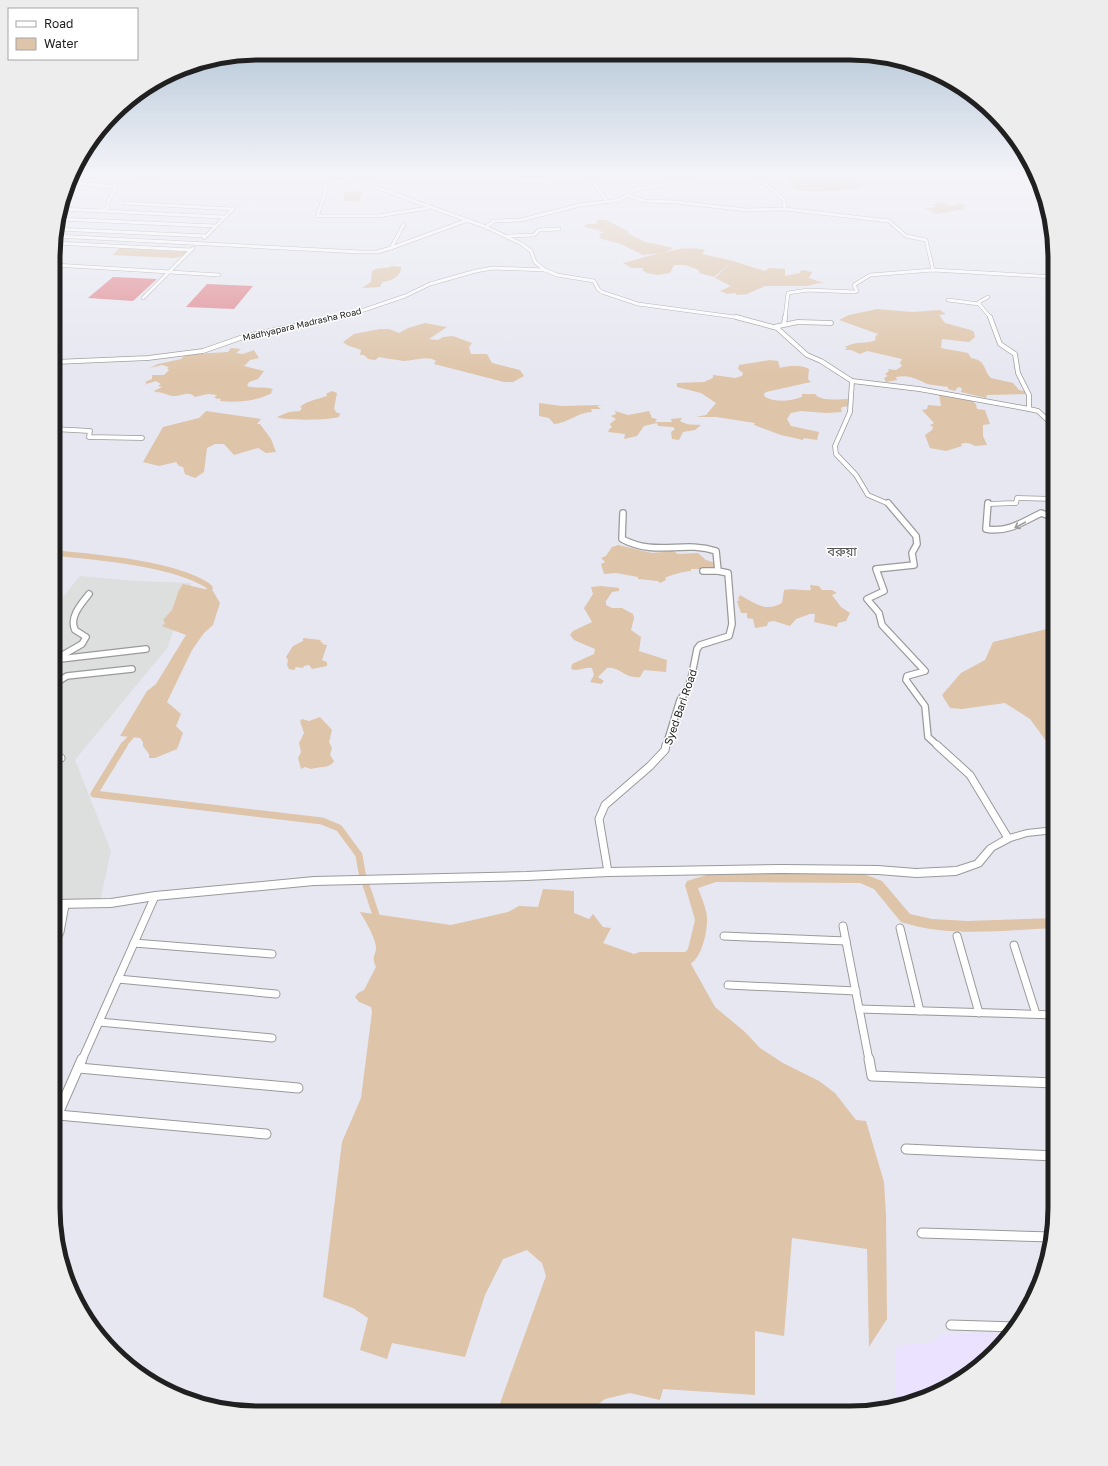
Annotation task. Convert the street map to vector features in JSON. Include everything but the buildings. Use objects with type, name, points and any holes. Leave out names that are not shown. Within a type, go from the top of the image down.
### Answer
[{"type":"street","points":[[156,241],[377,252],[409,241]]},
{"type":"street","points":[[143,298],[201,241]]},
{"type":"street","points":[[391,248],[395,241]]},
{"type":"street","points":[[516,241],[528,248],[534,262],[545,270],[557,275],[594,281],[599,290],[638,304],[740,317],[774,327],[807,355],[821,361],[852,381],[882,383],[946,392],[1029,409],[1038,411],[1048,422]]},
{"type":"street","points":[[926,241],[933,270]]},
{"type":"street","points":[[60,243],[191,250]]},
{"type":"street","points":[[60,265],[219,275]]},
{"type":"street","name":"Madhyapara Madrasha Road","points":[[60,362],[148,358],[203,351],[243,337],[364,310],[405,296],[430,284],[483,269],[545,270]]},
{"type":"street","points":[[784,324],[788,293],[808,290],[855,292],[857,291],[854,285],[870,275],[933,270],[1048,277]]},
{"type":"street","points":[[979,304],[979,302],[988,297]]},
{"type":"street","points":[[948,300],[979,304],[992,319],[1000,344],[1015,354],[1016,368],[1020,378],[1029,392],[1029,409]]},
{"type":"street","points":[[774,327],[798,322],[831,323]]},
{"type":"street","points":[[852,381],[850,412],[835,446],[836,454],[856,475],[868,495],[887,502],[916,536],[917,544],[912,554],[914,565],[875,570],[884,591],[867,599],[879,613],[882,625],[925,671],[923,673],[908,676],[906,680],[925,706],[928,737],[970,775],[983,799],[1008,838]]},
{"type":"street","points":[[60,429],[90,431],[89,437],[142,438]]},
{"type":"street","points":[[1048,499],[1017,498],[1016,503],[988,503],[986,530],[1003,531],[1013,528],[1041,513],[1048,516]]},
{"type":"street","points":[[623,512],[622,539],[632,544],[651,548],[667,549],[688,546],[706,547],[716,551],[718,571],[703,571]]},
{"type":"street","name":"Syed Bari Road","points":[[608,872],[602,845],[599,819],[605,805],[650,766],[665,750],[680,700],[687,690],[691,679],[697,649],[700,645],[722,640],[729,636],[732,632],[728,573],[718,571]]},
{"type":"street","points":[[60,656],[82,644],[85,640],[86,637],[75,630],[73,626],[76,614],[88,594]]},
{"type":"street","points":[[60,658],[146,649]]},
{"type":"street","points":[[60,681],[68,676],[132,669]]},
{"type":"street","points":[[60,905],[111,903],[155,896],[314,881],[394,878],[782,869],[878,870],[916,873],[956,871],[978,864],[991,848],[1008,838],[1027,833],[1048,831]]},
{"type":"street","points":[[60,1110],[155,896]]},
{"type":"street","points":[[60,932],[65,905]]},
{"type":"street","points":[[843,926],[872,1076],[1048,1083]]},
{"type":"street","points":[[900,928],[920,1011]]},
{"type":"street","points":[[724,936],[846,941]]},
{"type":"street","points":[[957,936],[979,1012]]},
{"type":"street","points":[[134,943],[272,954]]},
{"type":"street","points":[[1014,945],[1036,1014]]},
{"type":"street","points":[[118,978],[276,994]]},
{"type":"street","points":[[728,985],[856,991]]},
{"type":"street","points":[[860,1009],[1048,1015]]},
{"type":"street","points":[[99,1022],[272,1038]]},
{"type":"street","points":[[79,1068],[298,1088]]},
{"type":"street","points":[[60,1114],[266,1134]]},
{"type":"street","points":[[906,1149],[1048,1156]]},
{"type":"street","points":[[922,1233],[1046,1237]]},
{"type":"street","points":[[952,1325],[1009,1327]]},
{"type":"shaded area","points":[[113,277],[157,279],[133,301],[88,298]]},
{"type":"shaded area","points":[[207,284],[253,286],[234,309],[186,307]]},
{"type":"shaded area","points":[[80,576],[136,581],[191,583],[167,648],[75,760],[111,851],[100,901],[60,901],[60,598],[63,597]]},
{"type":"shaded area","points":[[944,1333],[1003,1334],[981,1357],[949,1380],[914,1396],[897,1400],[895,1346],[932,1342]]},
{"type":"water","points":[[612,241],[644,241],[674,248],[665,252],[685,248],[695,248],[705,250],[702,254],[733,261],[714,277],[699,273],[699,270],[685,265],[674,265],[670,273],[658,275],[647,273],[642,270],[644,268],[631,268],[623,263],[660,253],[643,255],[621,244]]},
{"type":"water","points":[[130,247],[132,249],[187,252],[183,256],[173,258],[112,255],[120,248]]},
{"type":"water","points":[[733,261],[765,271],[769,268],[785,269],[785,276],[800,273],[801,270],[812,272],[809,278],[824,283],[807,286],[765,286],[747,294],[727,294],[720,291],[731,286],[715,278]]},
{"type":"water","points":[[392,266],[401,267],[401,271],[397,276],[388,281],[382,282],[380,287],[362,288],[371,282],[372,271]]},
{"type":"water","points":[[877,309],[912,312],[940,310],[946,314],[939,315],[945,323],[971,330],[974,332],[975,337],[969,342],[942,339],[941,348],[968,353],[971,358],[980,361],[984,365],[991,378],[1013,383],[1019,390],[1028,392],[1028,394],[987,395],[986,398],[961,392],[962,388],[958,387],[955,391],[948,389],[948,387],[928,384],[914,378],[900,376],[896,377],[897,380],[886,382],[884,378],[888,376],[885,374],[889,371],[888,369],[896,370],[902,366],[900,363],[902,359],[867,351],[860,354],[851,350],[845,350],[847,348],[845,347],[850,345],[876,340],[875,337],[878,334],[839,320],[849,315]]},
{"type":"water","points":[[425,323],[447,327],[429,339],[438,340],[443,337],[453,336],[472,343],[469,347],[471,354],[487,354],[492,363],[520,370],[524,376],[513,382],[504,382],[434,364],[436,361],[429,358],[404,361],[379,357],[375,360],[368,359],[364,355],[360,355],[361,350],[343,342],[354,334],[380,329],[389,329],[399,333],[408,328]]},
{"type":"water","points":[[231,348],[241,349],[236,353],[243,354],[254,350],[259,358],[250,360],[244,366],[264,371],[258,379],[249,382],[247,386],[273,389],[271,392],[272,393],[254,400],[227,402],[214,398],[217,395],[208,394],[195,397],[187,394],[172,396],[156,392],[154,391],[162,387],[158,386],[161,384],[156,381],[143,385],[147,383],[145,382],[152,379],[152,375],[164,375],[169,370],[167,368],[169,367],[162,365],[150,368],[158,364],[181,359],[184,356],[193,354],[228,352]]},
{"type":"water","points":[[770,360],[778,361],[780,368],[798,366],[809,369],[808,379],[811,382],[766,392],[764,394],[765,397],[784,401],[802,397],[802,394],[815,394],[818,397],[826,399],[849,399],[848,403],[850,406],[842,407],[842,412],[826,413],[801,411],[791,413],[787,419],[791,426],[819,432],[817,440],[804,438],[803,440],[781,435],[754,425],[755,423],[716,417],[696,417],[706,415],[716,403],[701,393],[677,387],[677,383],[704,382],[713,378],[713,375],[735,378],[742,376],[743,373],[738,369],[739,365]]},
{"type":"water","points":[[332,391],[337,393],[334,409],[337,413],[340,413],[339,417],[308,420],[277,417],[289,412],[300,411],[302,408],[300,407],[303,405],[327,396],[326,394]]},
{"type":"water","points":[[939,394],[979,402],[972,401],[976,404],[977,409],[985,410],[990,424],[983,425],[983,436],[987,445],[975,446],[965,443],[961,444],[962,446],[946,451],[930,448],[925,435],[932,430],[933,427],[930,425],[934,423],[922,410],[927,409],[928,405],[941,406]]},
{"type":"water","points":[[539,403],[562,406],[603,405],[597,406],[601,409],[591,409],[592,412],[587,412],[564,422],[554,424],[549,418],[539,416]]},
{"type":"water","points":[[206,411],[261,419],[257,424],[260,424],[271,439],[276,452],[266,453],[258,448],[234,455],[224,444],[215,444],[207,448],[204,472],[195,478],[185,474],[183,467],[179,466],[176,462],[159,466],[143,462],[163,427],[199,418]]},
{"type":"water","points":[[615,411],[628,415],[649,411],[652,418],[657,419],[655,422],[672,422],[671,419],[682,418],[680,421],[685,424],[701,425],[695,430],[683,432],[679,440],[672,439],[671,432],[675,429],[673,427],[658,426],[657,423],[644,426],[637,436],[624,439],[625,434],[608,432],[610,428],[612,428],[610,424],[616,419],[611,416],[616,414]]},
{"type":"water","points":[[618,545],[652,553],[673,551],[678,554],[698,553],[706,560],[715,563],[715,566],[709,571],[702,569],[691,569],[691,571],[674,574],[665,578],[666,580],[660,583],[658,581],[638,579],[638,577],[616,573],[604,574],[601,564],[605,562],[601,558],[606,556],[612,547]]},
{"type":"water","points":[[183,584],[213,591],[220,603],[213,625],[204,633],[192,650],[167,702],[181,714],[176,726],[183,733],[177,749],[155,758],[149,758],[149,754],[143,746],[143,742],[140,738],[120,736],[147,691],[156,684],[186,635],[162,626],[165,623],[163,620],[172,610],[179,590]]},
{"type":"water","points":[[810,585],[819,586],[822,590],[832,590],[837,593],[832,595],[841,607],[850,613],[846,621],[838,623],[837,627],[814,622],[815,614],[810,614],[796,619],[790,626],[774,621],[768,622],[767,626],[755,628],[753,619],[747,618],[747,613],[741,613],[737,601],[740,600],[738,599],[740,595],[765,607],[776,606],[782,603],[784,590],[811,590]]},
{"type":"water","points":[[601,586],[619,588],[619,591],[612,592],[606,601],[606,605],[612,608],[622,608],[633,614],[634,618],[631,630],[641,637],[639,651],[667,660],[666,672],[644,670],[640,677],[635,677],[626,675],[615,669],[607,668],[598,677],[604,681],[601,684],[590,682],[594,675],[592,668],[576,670],[571,669],[572,664],[594,654],[595,649],[574,640],[570,635],[573,631],[592,622],[584,608],[593,594],[591,587]]},
{"type":"water","points":[[1048,629],[1048,743],[1030,719],[1005,703],[962,709],[950,708],[942,695],[961,673],[985,660],[993,642]]},
{"type":"water","points":[[303,638],[321,640],[320,642],[323,642],[322,644],[327,645],[322,660],[327,662],[327,666],[312,669],[309,665],[304,666],[303,668],[296,667],[294,670],[289,669],[287,665],[288,660],[286,657],[293,646],[303,641]]},
{"type":"water","points":[[320,717],[332,730],[329,742],[332,748],[330,755],[334,761],[332,764],[327,766],[311,769],[305,767],[301,769],[298,758],[301,752],[299,743],[304,733],[300,721],[302,719],[309,721]]},
{"type":"water","points":[[543,889],[574,891],[574,913],[589,919],[593,914],[603,927],[611,928],[603,943],[634,954],[640,952],[694,952],[691,964],[715,1007],[745,1032],[760,1048],[783,1063],[819,1081],[835,1093],[856,1120],[866,1121],[884,1182],[886,1215],[887,1319],[869,1347],[867,1249],[792,1238],[784,1336],[755,1331],[755,1395],[663,1389],[660,1400],[630,1393],[605,1399],[596,1406],[499,1406],[546,1276],[542,1263],[527,1250],[503,1259],[485,1295],[465,1357],[392,1343],[387,1359],[360,1350],[368,1318],[353,1308],[323,1297],[342,1142],[361,1098],[372,1012],[371,1007],[359,1002],[355,997],[358,993],[364,990],[376,967],[374,958],[376,947],[374,938],[360,912],[451,925],[508,912],[519,906],[538,907]]},
{"type":"waterway","points":[[60,554],[133,562],[174,571],[192,577],[207,585],[210,588],[207,598]]},
{"type":"waterway","points":[[123,746],[135,732]]},
{"type":"waterway","points":[[124,745],[94,794],[322,821],[339,828],[359,855],[362,873],[378,921]]},
{"type":"waterway","points":[[684,961],[694,952],[701,920],[691,885],[716,877],[861,878],[878,885],[906,918],[932,924],[968,926],[1048,923]]},
{"type":"district","name":"বরুয়া","points":[[842,551]]}]
